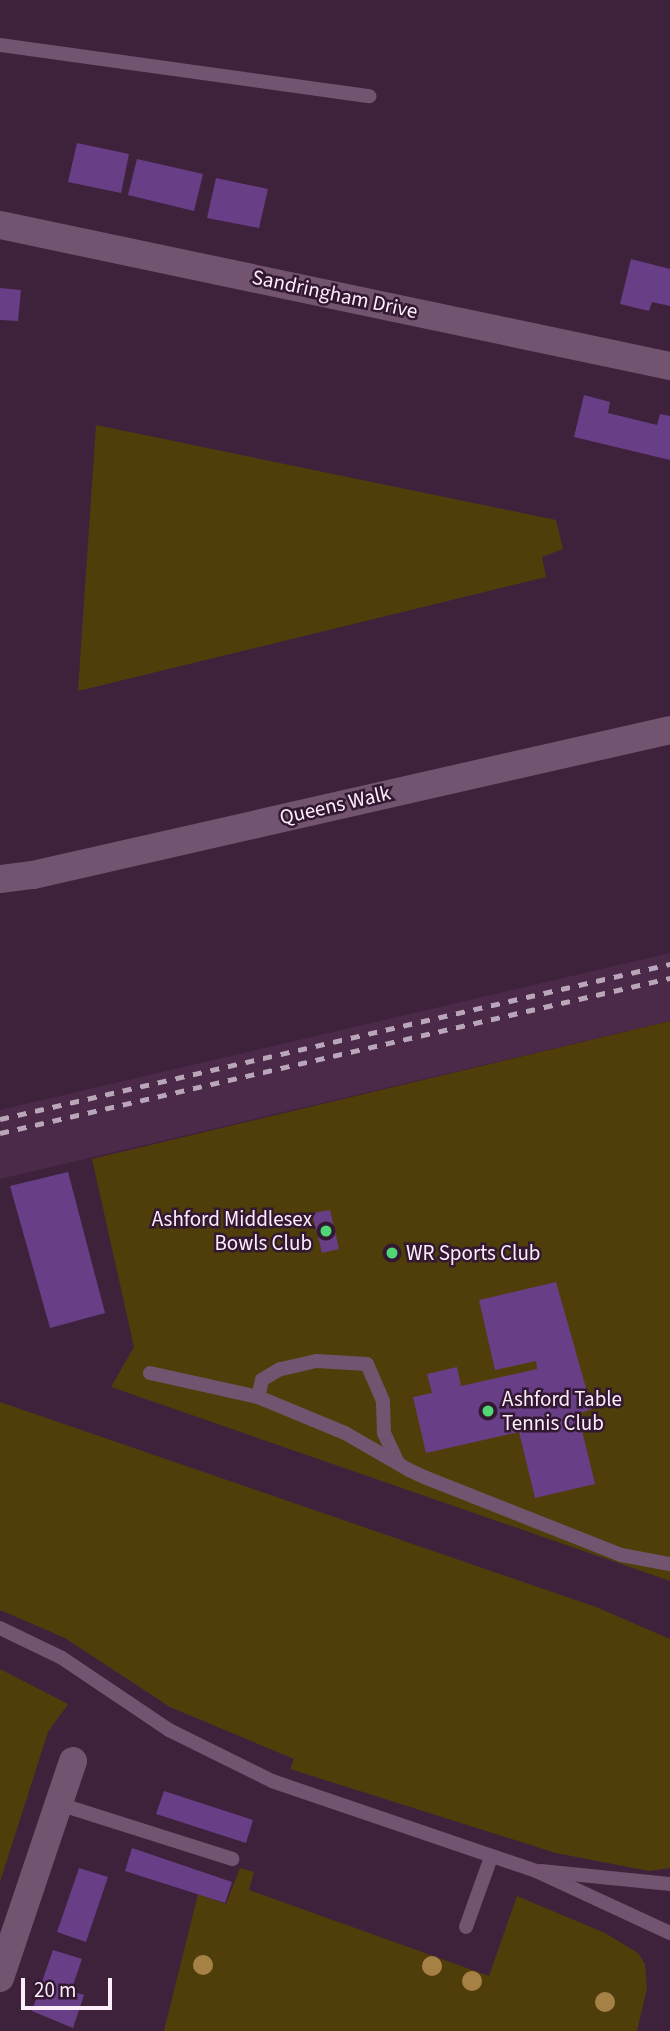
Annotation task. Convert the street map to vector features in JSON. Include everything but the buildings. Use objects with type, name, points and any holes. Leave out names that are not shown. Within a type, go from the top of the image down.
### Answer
[{"type":"street","name":"Sandringham Drive","points":[[0,225],[670,366]]},
{"type":"street","name":"Queens Walk","points":[[0,879],[33,875],[670,730]]},
{"type":"street","points":[[0,1978],[73,1761]]},
{"type":"lane","points":[[0,45],[369,96]]},
{"type":"lane","points":[[258,1397],[262,1380],[280,1369],[316,1361],[367,1364],[383,1401],[384,1433],[398,1463]]},
{"type":"lane","points":[[150,1373],[258,1397],[345,1433],[398,1463],[621,1555],[653,1564],[670,1564]]},
{"type":"lane","points":[[0,1628],[62,1658],[169,1730],[272,1782],[536,1871],[670,1933]]},
{"type":"lane","points":[[59,1804],[232,1859]]},
{"type":"lane","points":[[466,1927],[491,1857]]},
{"type":"lane","points":[[536,1871],[576,1871],[670,1884]]},
{"type":"shaded area","points":[[96,425],[556,520],[563,549],[542,557],[546,577],[78,691]]},
{"type":"shaded area","points":[[670,953],[670,1021],[0,1179],[0,1110]]},
{"type":"shaded area","name":"WR Sports Club","points":[[670,1021],[670,1581],[111,1387],[134,1347],[92,1159]]},
{"type":"shaded area","points":[[0,1402],[596,1607],[670,1639],[670,1868],[649,1871],[556,1853],[290,1769],[294,1759],[170,1707],[65,1638],[0,1610]]},
{"type":"shaded area","points":[[0,1669],[68,1704],[48,1732],[0,1882]]},
{"type":"shaded area","points":[[240,1868],[254,1872],[249,1890],[489,1976],[517,1896],[605,1933],[638,1953],[645,1964],[647,1988],[637,2031],[164,2031],[198,1894],[226,1904]]},
{"type":"railway","points":[[0,1119],[670,964]]},
{"type":"railway","points":[[0,1133],[670,978]]},
{"type":"place","name":"Ashford Middlesex Bowls Club","points":[[326,1231]]},
{"type":"place","name":"WR Sports Club","points":[[392,1253]]},
{"type":"place","name":"Ashford Table Tennis Club","points":[[488,1411]]}]
